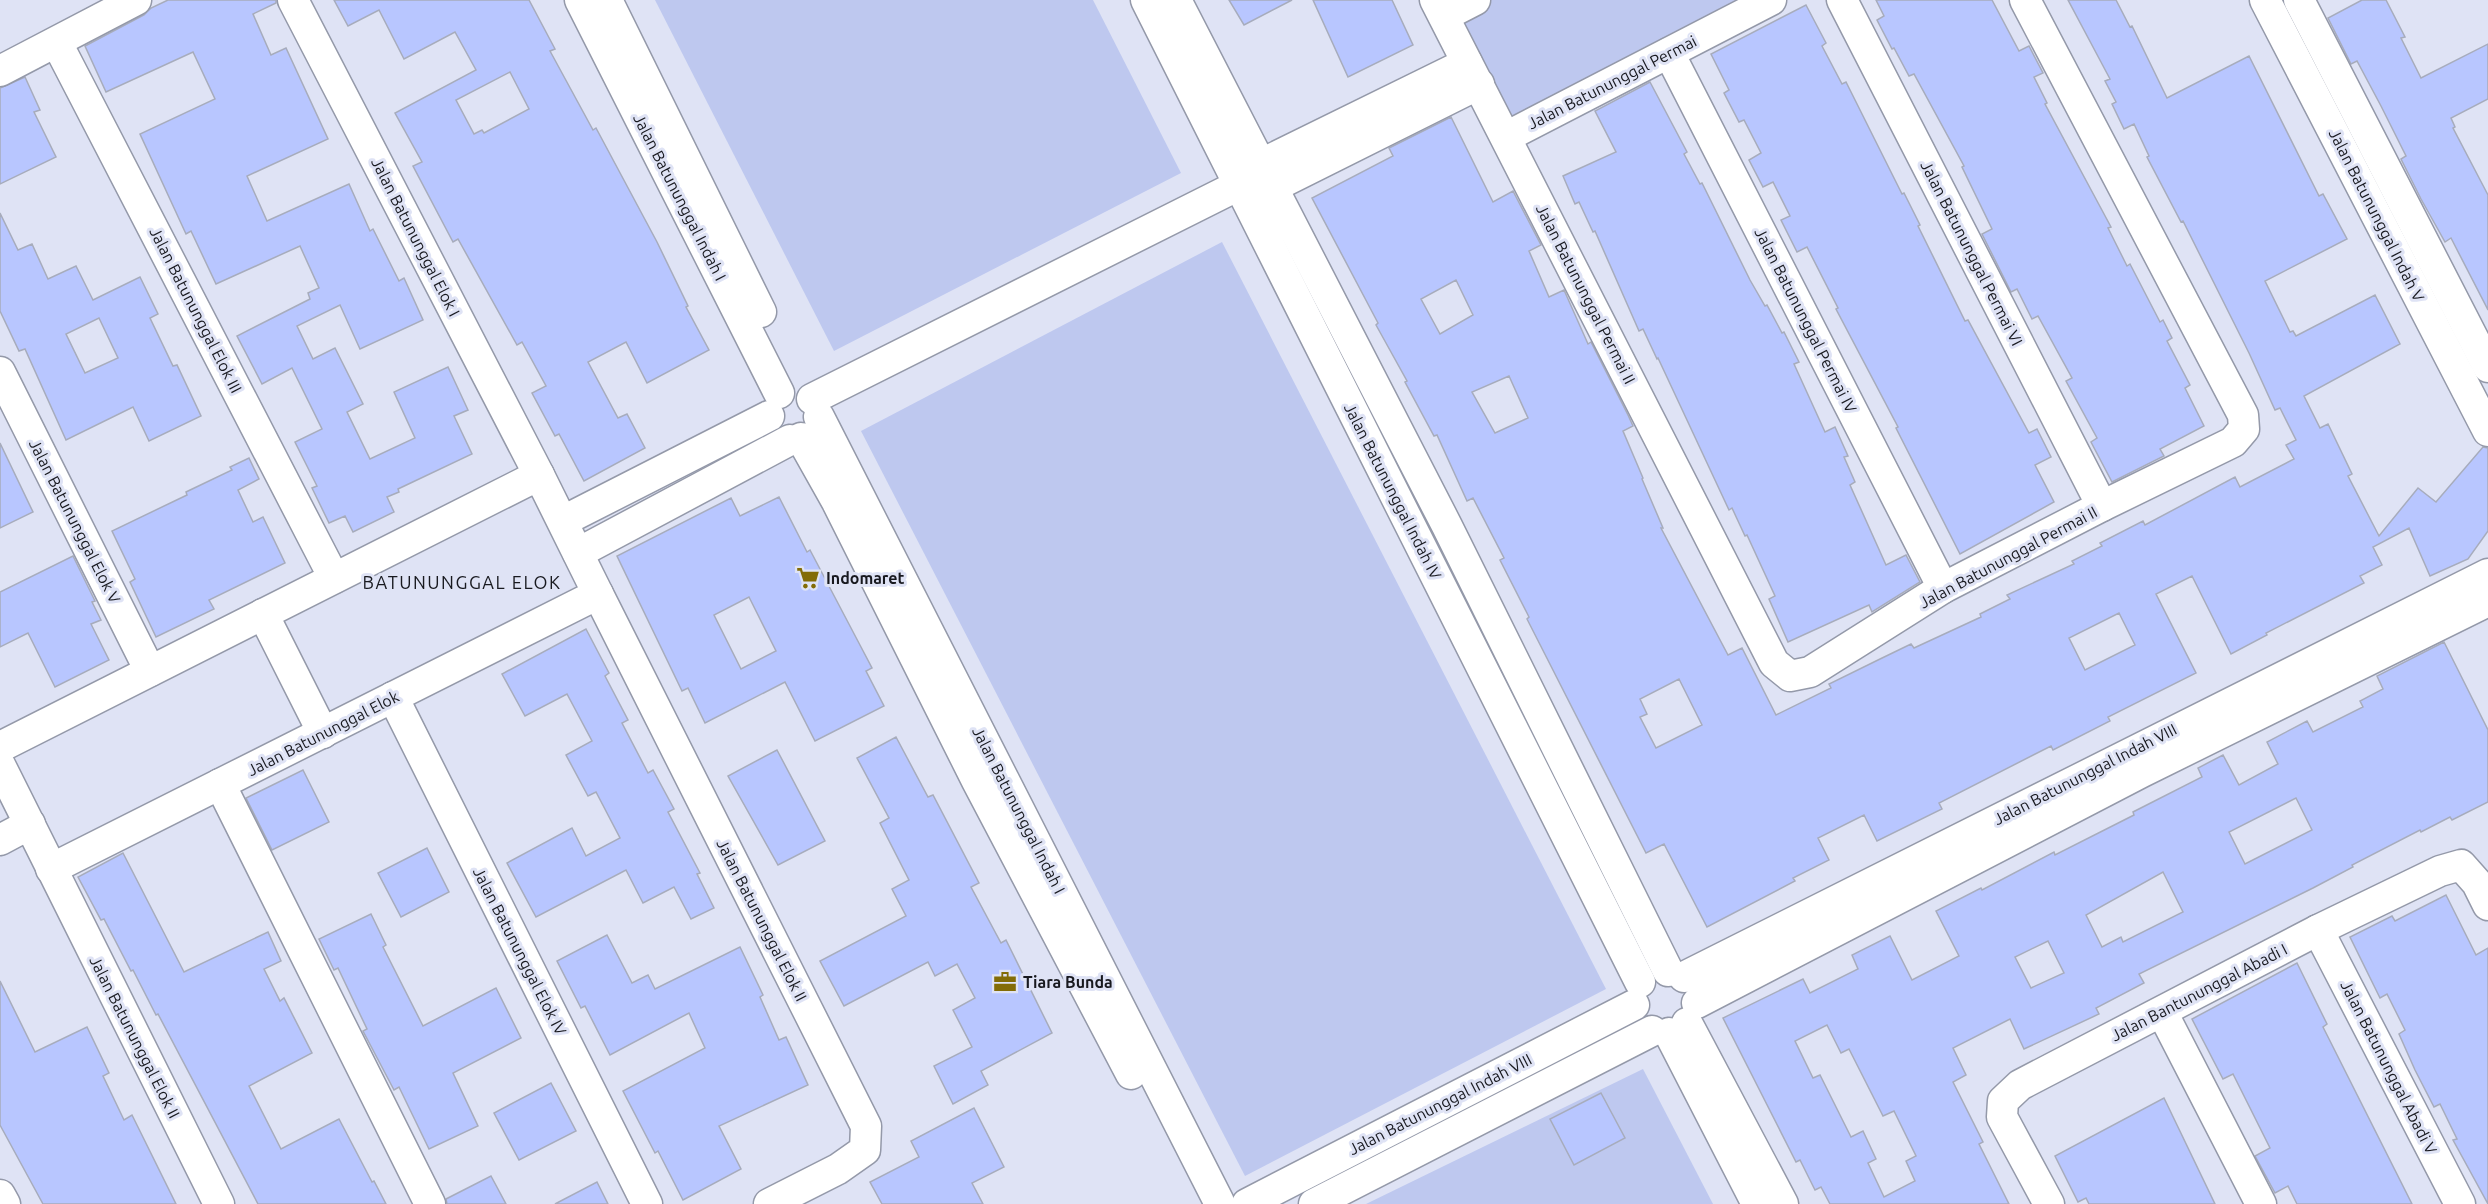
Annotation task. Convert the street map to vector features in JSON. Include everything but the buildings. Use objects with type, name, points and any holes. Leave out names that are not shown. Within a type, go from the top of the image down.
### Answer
[{"type":"street","points":[[0,71],[136,0]]},
{"type":"street","name":"Jalan Batununggal Elok I","points":[[293,0],[539,475]]},
{"type":"street","name":"Jalan Batununggal Indah I","points":[[580,0],[611,35],[796,413],[837,502],[1222,1204]]},
{"type":"street","name":"Jalan Batununggal Indah I","points":[[607,0],[611,35]]},
{"type":"street","name":"Jalan Batununggal Indah IV","points":[[1146,0],[1447,525],[1676,1006],[1783,1204]]},
{"type":"street","name":"Jalan Batununggal Indah IV","points":[[1176,0],[1250,183],[1418,540],[1637,993],[1639,1020],[1676,1006]]},
{"type":"street","points":[[1475,0],[1439,8],[1506,137]]},
{"type":"street","name":"Jalan Batununggal Permai VI","points":[[1842,0],[2102,506]]},
{"type":"street","name":"Jalan Batununggal Permai II","points":[[1506,137],[1774,663],[1790,676],[1810,672],[1943,588],[2233,442],[2244,429],[2243,415],[2025,0]]},
{"type":"street","name":"Jalan Batununggal Indah V","points":[[2265,0],[2326,87],[2488,367]]},
{"type":"street","name":"Jalan Batununggal Indah V","points":[[2299,0],[2326,87],[2488,431]]},
{"type":"street","name":"Jalan Batununggal Permai","points":[[1506,137],[1669,53],[1755,4]]},
{"type":"street","name":"Jalan Batununggal Elok III","points":[[57,43],[334,578]]},
{"type":"street","name":"Jalan Batununggal Permai IV","points":[[1669,53],[1943,588]]},
{"type":"street","points":[[562,521],[796,413],[1250,183],[1473,74]]},
{"type":"street","name":"Jalan Batununggal Elok V","points":[[0,372],[150,671]]},
{"type":"street","points":[[578,553],[796,413]]},
{"type":"street","points":[[0,747],[539,475],[598,594]]},
{"type":"street","points":[[1418,540],[1447,525]]},
{"type":"street","name":"Jalan Batununggal Indah VIII","points":[[1314,1204],[1676,1006],[2488,574]]},
{"type":"street","name":"Jalan Batununggal Elok","points":[[51,869],[598,594]]},
{"type":"street","name":"Jalan Batununggal Elok II","points":[[598,594],[866,1126],[865,1150],[838,1169],[769,1204]]},
{"type":"street","name":"Jalan Batununggal Indah VIII","points":[[2136,762],[2488,601]]},
{"type":"street","points":[[263,614],[323,733]]},
{"type":"street","name":"Jalan Batununggal Elok IV","points":[[393,698],[646,1204]]},
{"type":"street","points":[[0,765],[17,813],[51,869]]},
{"type":"street","points":[[220,784],[430,1204]]},
{"type":"street","points":[[0,840],[17,813]]},
{"type":"street","name":"Jalan Bantununggal Abadi I","points":[[2049,1204],[2002,1117],[2003,1101],[2020,1085],[2318,930],[2440,871],[2461,864],[2477,883],[2488,905]]},
{"type":"street","name":"Jalan Batununggal Elok II","points":[[51,869],[219,1204]]},
{"type":"street","name":"Jalan Batununggal Abadi V","points":[[2318,930],[2460,1204]]},
{"type":"street","name":"Jalan Batununggal Indah VIII","points":[[1222,1204],[1637,993],[1653,973],[1676,1006]]},
{"type":"street","name":"Jalan Batununggal Indah IV","points":[[1676,1006],[1757,1204]]},
{"type":"street","points":[[2162,1012],[2261,1204]]},
{"type":"street","points":[[0,1195],[5,1204]]},
{"type":"shaded area","points":[[655,0],[1093,0],[1181,173],[834,351]]},
{"type":"shaded area","points":[[1479,0],[1761,0],[1507,132],[1447,16]]},
{"type":"shaded area","points":[[1222,242],[1606,989],[1245,1176],[861,431]]},
{"type":"shaded area","points":[[1643,1069],[1713,1204],[1366,1204]]},
{"type":"place","name":"Indomaret","points":[[808,578]]},
{"type":"place","name":"Tiara Bunda","points":[[1005,982]]},
{"type":"district","name":"BATUNUNGGAL ELOK","points":[[462,582]]}]
